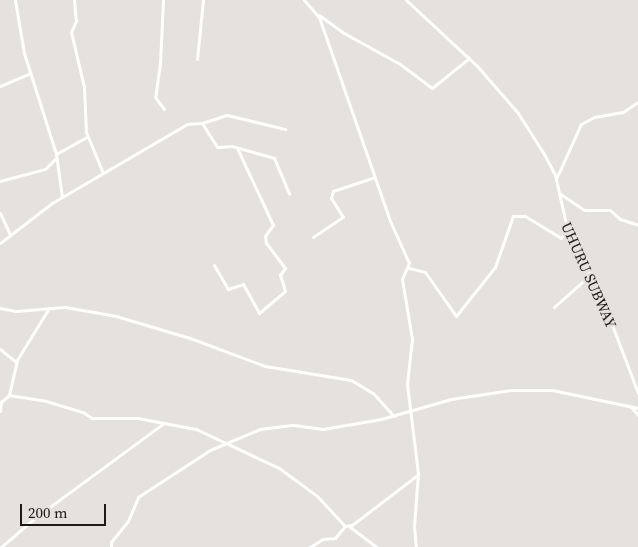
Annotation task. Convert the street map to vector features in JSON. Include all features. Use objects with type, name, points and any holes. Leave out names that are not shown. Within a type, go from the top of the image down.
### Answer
[{"type":"street","points":[[15,0],[30,73],[56,155],[62,197]]},
{"type":"street","points":[[74,0],[76,21],[71,32],[84,87],[87,137],[103,173]]},
{"type":"street","points":[[162,0],[160,62],[155,97],[164,109]]},
{"type":"street","points":[[197,58],[203,0]]},
{"type":"street","points":[[304,0],[317,13],[344,33],[400,64],[432,88],[469,58]]},
{"type":"street","name":"UHURU SUBWAY","points":[[406,0],[469,58],[518,113],[556,179],[568,229],[590,275],[638,393]]},
{"type":"street","points":[[317,13],[409,268]]},
{"type":"street","points":[[0,86],[30,73]]},
{"type":"street","points":[[556,179],[581,124],[594,117],[627,110],[638,102]]},
{"type":"street","points":[[0,242],[62,197],[177,127],[202,123],[227,115],[285,129]]},
{"type":"street","points":[[202,123],[215,146],[274,158],[289,194]]},
{"type":"street","points":[[0,181],[48,168],[56,155],[87,137]]},
{"type":"street","points":[[214,265],[228,289],[243,284],[259,313],[285,291],[280,275],[285,268],[266,243],[265,236],[273,225],[238,150]]},
{"type":"street","points":[[313,237],[343,217],[331,198],[333,190],[375,177]]},
{"type":"street","points":[[558,192],[584,210],[610,210],[620,219],[638,225]]},
{"type":"street","points":[[0,213],[10,234]]},
{"type":"street","points":[[409,268],[425,272],[456,316],[495,267],[513,216],[525,216],[561,238],[568,229]]},
{"type":"street","points":[[409,268],[402,279],[412,339],[407,384],[411,439],[418,473],[414,526],[416,547]]},
{"type":"street","points":[[554,307],[590,275]]},
{"type":"street","points":[[0,308],[16,311],[50,307],[70,308],[132,321],[190,338],[265,366],[351,380],[373,392],[394,416]]},
{"type":"street","points":[[0,410],[1,402],[9,395],[16,362],[50,307]]},
{"type":"street","points":[[0,349],[16,362]]},
{"type":"street","points":[[111,547],[111,542],[128,521],[138,497],[210,450],[267,428],[294,425],[321,429],[394,416],[410,409],[451,398],[529,390],[560,392],[638,408]]},
{"type":"street","points":[[9,395],[46,401],[83,412],[92,418],[122,417],[190,427],[294,478],[321,500],[345,526],[350,527],[377,547]]},
{"type":"street","points":[[630,406],[638,415]]},
{"type":"street","points":[[1,547],[36,517],[164,423]]},
{"type":"street","points":[[350,527],[377,504],[408,485],[418,473]]},
{"type":"street","points":[[310,547],[323,539],[335,538],[345,526]]}]
